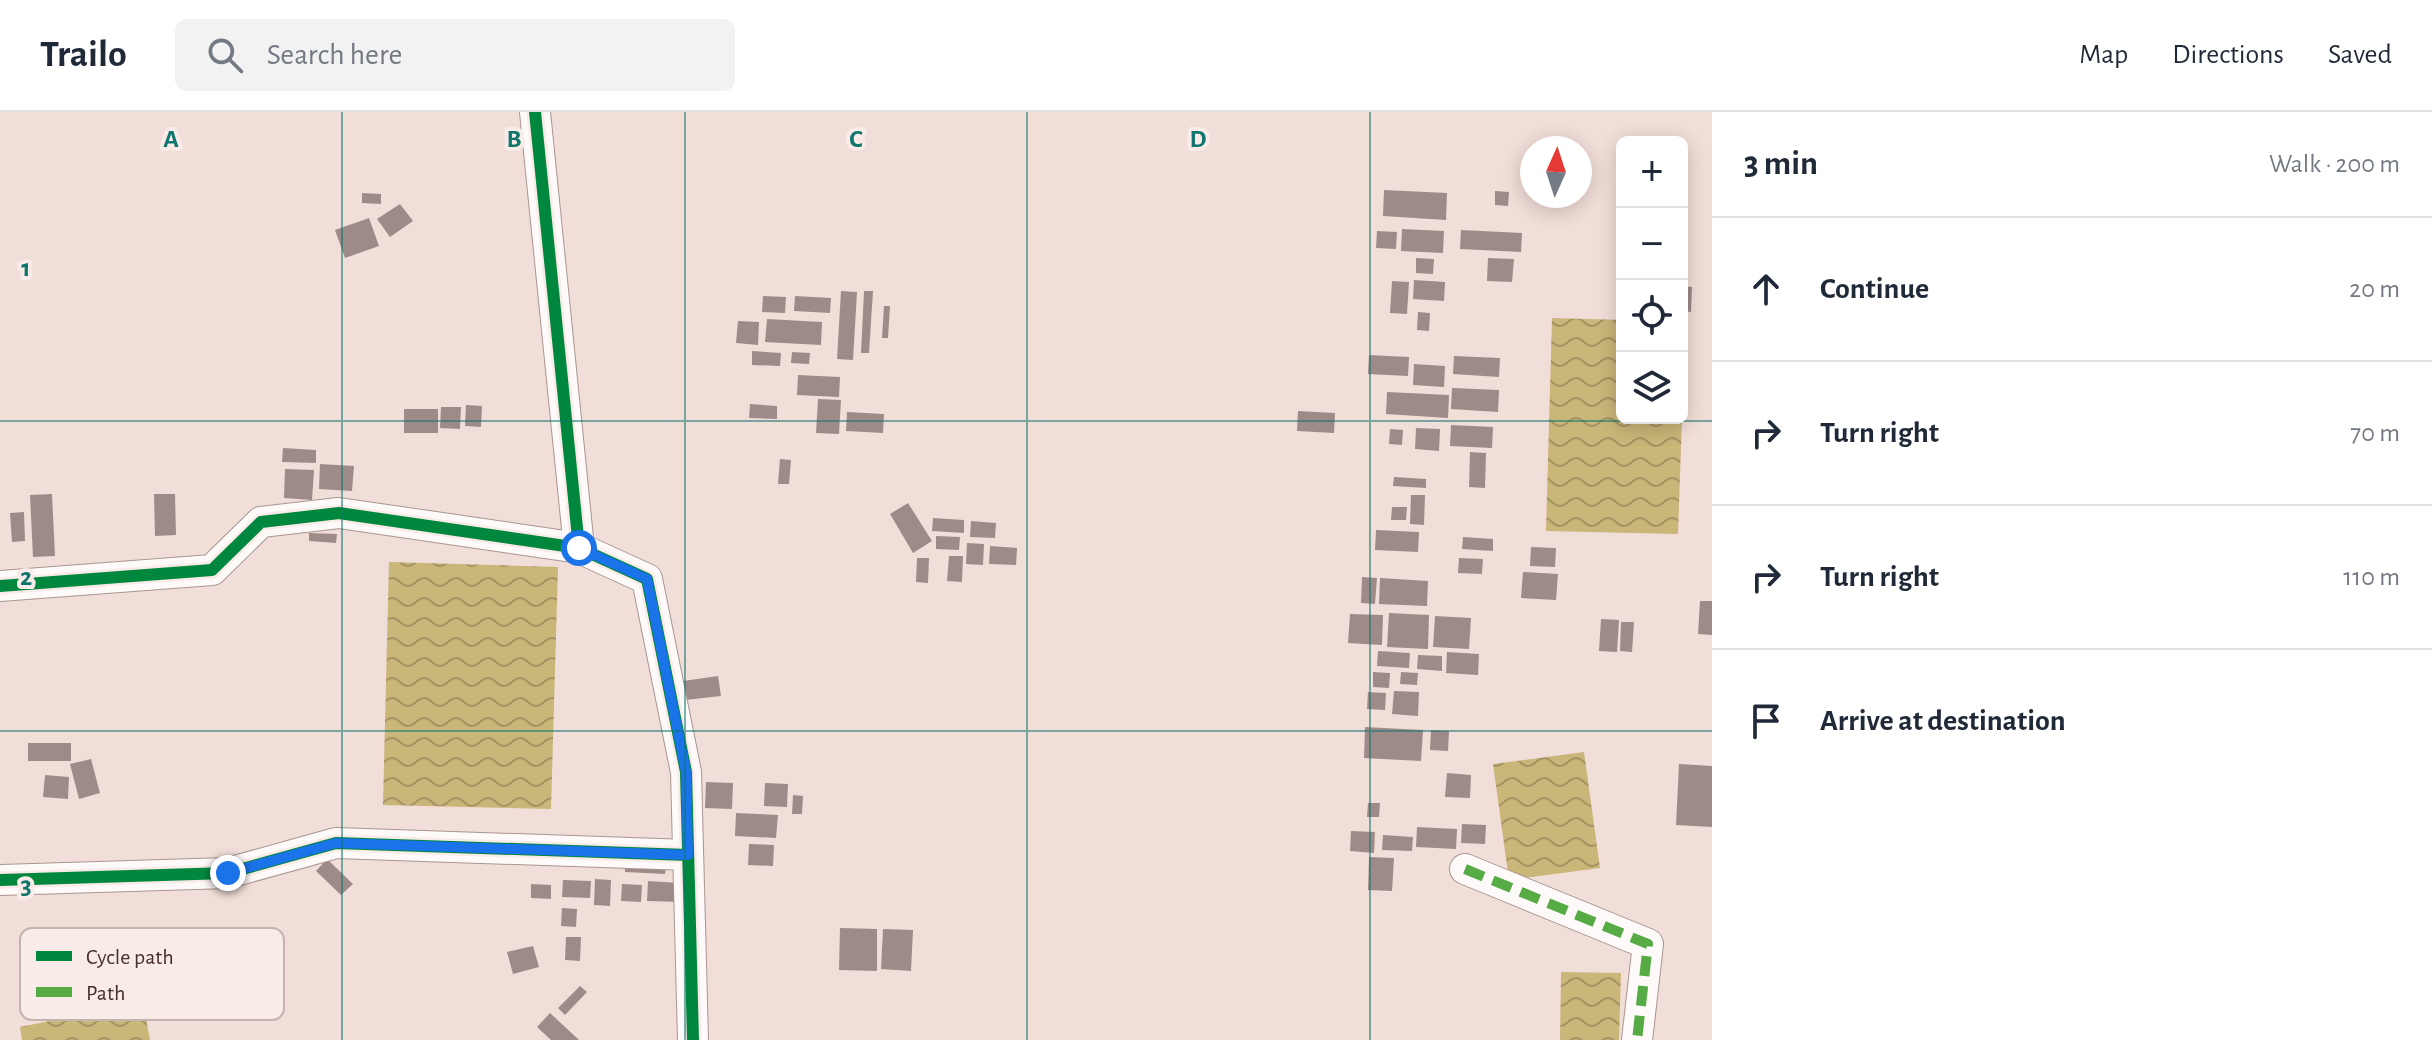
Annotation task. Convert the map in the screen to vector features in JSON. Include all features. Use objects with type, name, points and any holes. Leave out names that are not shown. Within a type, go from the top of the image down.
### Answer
[{"type":"street","points":[[535,112],[579,548]]},
{"type":"street","points":[[0,586],[212,570],[261,522],[339,513],[579,548],[647,579],[686,772],[693,1040]]},
{"type":"street","points":[[0,880],[228,873],[336,843],[688,855]]},
{"type":"street","points":[[1465,869],[1648,944],[1637,1040]]},
{"type":"water","points":[[1552,318],[1616,320],[1616,424],[1682,424],[1678,534],[1546,531]]},
{"type":"water","points":[[389,562],[558,567],[551,809],[383,805]]},
{"type":"water","points":[[1584,752],[1600,868],[1509,880],[1493,764]]},
{"type":"water","points":[[1561,972],[1621,973],[1619,1040],[1560,1040]]},
{"type":"water","points":[[54,1020],[146,1020],[150,1040],[22,1040],[20,1027]]},
{"type":"building","points":[[1384,190],[1447,193],[1446,220],[1383,216]]},
{"type":"building","points":[[1495,191],[1509,192],[1508,206],[1495,205]]},
{"type":"building","points":[[362,193],[381,194],[381,204],[362,203]]},
{"type":"building","points":[[400,204],[413,221],[390,237],[377,219]]},
{"type":"building","points":[[369,218],[379,246],[345,258],[335,230]]},
{"type":"building","points":[[1402,229],[1444,231],[1443,253],[1401,251]]},
{"type":"building","points":[[1461,230],[1522,233],[1521,252],[1460,249]]},
{"type":"building","points":[[1377,231],[1397,232],[1396,249],[1376,248]]},
{"type":"building","points":[[1416,258],[1434,259],[1433,274],[1416,273]]},
{"type":"building","points":[[1488,258],[1514,259],[1512,282],[1487,281]]},
{"type":"building","points":[[1414,280],[1445,282],[1444,301],[1413,299]]},
{"type":"building","points":[[1392,281],[1409,282],[1407,314],[1390,313]]},
{"type":"building","points":[[1688,287],[1692,287],[1691,312],[1688,312]]},
{"type":"building","points":[[841,291],[857,292],[853,360],[837,359]]},
{"type":"building","points":[[864,291],[873,291],[869,353],[861,353]]},
{"type":"building","points":[[763,296],[786,297],[785,313],[762,312]]},
{"type":"building","points":[[795,296],[831,298],[830,313],[794,311]]},
{"type":"building","points":[[884,306],[890,306],[888,338],[882,338]]},
{"type":"building","points":[[1418,312],[1430,313],[1429,331],[1417,330]]},
{"type":"building","points":[[767,319],[822,322],[821,345],[765,342]]},
{"type":"building","points":[[738,321],[759,322],[758,345],[736,343]]},
{"type":"building","points":[[752,351],[781,353],[780,366],[752,365]]},
{"type":"building","points":[[792,352],[810,353],[809,364],[791,363]]},
{"type":"building","points":[[1369,355],[1409,357],[1408,376],[1368,374]]},
{"type":"building","points":[[1454,356],[1500,358],[1499,377],[1453,374]]},
{"type":"building","points":[[1414,364],[1445,366],[1444,387],[1413,385]]},
{"type":"building","points":[[798,375],[840,377],[839,397],[797,395]]},
{"type":"building","points":[[1452,388],[1499,390],[1498,412],[1451,409]]},
{"type":"building","points":[[1387,392],[1449,395],[1448,418],[1386,414]]},
{"type":"building","points":[[818,399],[841,400],[839,434],[816,433]]},
{"type":"building","points":[[750,404],[777,406],[777,419],[749,418]]},
{"type":"building","points":[[466,405],[482,406],[481,427],[465,426]]},
{"type":"building","points":[[441,407],[461,407],[460,429],[440,428]]},
{"type":"building","points":[[404,409],[438,409],[438,433],[404,433]]},
{"type":"building","points":[[1298,411],[1335,413],[1334,433],[1297,431]]},
{"type":"building","points":[[847,412],[884,414],[883,433],[846,431]]},
{"type":"building","points":[[1451,425],[1493,427],[1492,448],[1450,446]]},
{"type":"building","points":[[1416,428],[1440,429],[1439,451],[1415,449]]},
{"type":"building","points":[[1390,429],[1403,430],[1402,445],[1389,444]]},
{"type":"building","points":[[283,448],[316,450],[316,463],[282,462]]},
{"type":"building","points":[[1470,452],[1486,453],[1485,488],[1469,487]]},
{"type":"building","points":[[780,459],[791,460],[789,484],[778,484]]},
{"type":"building","points":[[320,464],[354,466],[352,491],[319,489]]},
{"type":"building","points":[[285,469],[314,470],[312,500],[284,498]]},
{"type":"building","points":[[1394,477],[1426,479],[1426,488],[1393,486]]},
{"type":"building","points":[[52,494],[55,556],[33,557],[30,495]]},
{"type":"building","points":[[154,494],[175,494],[176,535],[155,536]]},
{"type":"building","points":[[1411,495],[1425,495],[1424,525],[1410,524]]},
{"type":"building","points":[[908,503],[932,541],[913,553],[890,514]]},
{"type":"building","points":[[1392,507],[1407,507],[1406,520],[1391,520]]},
{"type":"building","points":[[24,512],[25,541],[12,542],[10,513]]},
{"type":"building","points":[[933,518],[964,520],[964,533],[932,531]]},
{"type":"building","points":[[971,521],[996,523],[995,538],[970,537]]},
{"type":"building","points":[[1376,530],[1419,532],[1418,552],[1375,550]]},
{"type":"building","points":[[309,533],[337,534],[336,543],[309,541]]},
{"type":"building","points":[[936,536],[960,537],[959,550],[936,549]]},
{"type":"building","points":[[1463,537],[1493,539],[1493,551],[1462,549]]},
{"type":"building","points":[[967,543],[984,544],[983,565],[966,564]]},
{"type":"building","points":[[990,546],[1017,548],[1016,565],[989,564]]},
{"type":"building","points":[[1531,547],[1556,548],[1555,567],[1530,566]]},
{"type":"building","points":[[949,556],[963,556],[962,582],[947,581]]},
{"type":"building","points":[[917,558],[929,558],[928,583],[916,582]]},
{"type":"building","points":[[1459,558],[1483,559],[1482,574],[1458,573]]},
{"type":"building","points":[[1523,572],[1558,574],[1556,600],[1521,598]]},
{"type":"building","points":[[1362,577],[1377,578],[1375,604],[1361,603]]},
{"type":"building","points":[[1380,578],[1428,581],[1427,606],[1379,604]]},
{"type":"building","points":[[1700,601],[1712,601],[1712,635],[1698,634]]},
{"type":"building","points":[[1389,613],[1429,615],[1428,649],[1387,647]]},
{"type":"building","points":[[1350,614],[1383,615],[1382,645],[1348,643]]},
{"type":"building","points":[[1435,616],[1471,618],[1469,649],[1433,647]]},
{"type":"building","points":[[1601,619],[1619,620],[1617,652],[1599,651]]},
{"type":"building","points":[[1621,622],[1634,622],[1632,652],[1620,651]]},
{"type":"building","points":[[1378,651],[1410,653],[1409,668],[1377,666]]},
{"type":"building","points":[[1447,652],[1479,654],[1478,675],[1446,673]]},
{"type":"building","points":[[1418,655],[1442,656],[1442,671],[1417,669]]},
{"type":"building","points":[[1373,672],[1390,673],[1389,688],[1373,687]]},
{"type":"building","points":[[1401,672],[1418,673],[1417,685],[1400,684]]},
{"type":"building","points":[[718,676],[721,696],[685,700],[683,681]]},
{"type":"building","points":[[1394,691],[1419,692],[1418,716],[1392,714]]},
{"type":"building","points":[[1368,692],[1386,693],[1385,710],[1367,709]]},
{"type":"building","points":[[1365,727],[1423,730],[1421,761],[1364,758]]},
{"type":"building","points":[[1431,730],[1449,731],[1448,751],[1430,750]]},
{"type":"building","points":[[28,743],[71,743],[71,761],[28,761]]},
{"type":"building","points":[[91,759],[100,793],[79,799],[70,764]]},
{"type":"building","points":[[1679,764],[1712,766],[1712,827],[1676,825]]},
{"type":"building","points":[[1447,773],[1471,775],[1470,798],[1445,797]]},
{"type":"building","points":[[45,775],[69,777],[68,799],[43,797]]},
{"type":"building","points":[[706,782],[733,783],[732,809],[705,808]]},
{"type":"building","points":[[765,783],[788,784],[787,807],[764,806]]},
{"type":"building","points":[[793,795],[803,796],[802,814],[792,814]]},
{"type":"building","points":[[1368,803],[1380,803],[1379,817],[1367,817]]},
{"type":"building","points":[[736,813],[778,815],[776,838],[735,836]]},
{"type":"building","points":[[1462,824],[1486,825],[1485,844],[1461,843]]},
{"type":"building","points":[[1417,827],[1457,829],[1456,849],[1416,847]]},
{"type":"building","points":[[1351,831],[1375,832],[1374,853],[1350,851]]},
{"type":"building","points":[[1383,835],[1413,837],[1412,851],[1382,850]]},
{"type":"building","points":[[749,844],[774,845],[773,866],[748,865]]},
{"type":"building","points":[[1369,857],[1394,858],[1392,891],[1368,890]]},
{"type":"building","points":[[327,859],[353,884],[341,895],[316,871]]},
{"type":"building","points":[[625,863],[666,865],[665,874],[625,872]]},
{"type":"building","points":[[595,879],[611,880],[610,906],[594,905]]},
{"type":"building","points":[[563,880],[591,881],[590,898],[562,897]]},
{"type":"building","points":[[648,881],[680,883],[679,902],[647,901]]},
{"type":"building","points":[[531,884],[551,885],[551,899],[531,898]]},
{"type":"building","points":[[622,884],[642,885],[641,902],[621,901]]},
{"type":"building","points":[[562,908],[577,909],[576,927],[561,926]]},
{"type":"building","points":[[840,928],[877,929],[877,971],[839,970]]},
{"type":"building","points":[[883,929],[913,930],[911,971],[881,969]]},
{"type":"building","points":[[566,937],[581,937],[580,961],[565,960]]},
{"type":"building","points":[[533,946],[539,967],[513,974],[507,952]]},
{"type":"building","points":[[580,986],[587,992],[565,1015],[558,1008]]},
{"type":"building","points":[[550,1013],[579,1040],[551,1040],[537,1027]]},
{"type":"marked path","points":[[1465,869],[1648,944],[1637,1040]]},
{"type":"cycle path","points":[[535,112],[579,548],[647,579],[686,772],[693,1040]]},
{"type":"cycle path","points":[[0,586],[212,570],[261,522],[339,513],[579,548]]},
{"type":"cycle path","points":[[0,880],[228,873],[336,843],[688,855]]},
{"type":"route","points":[[228,873],[336,843],[688,855],[686,772],[647,579],[579,548]]}]
